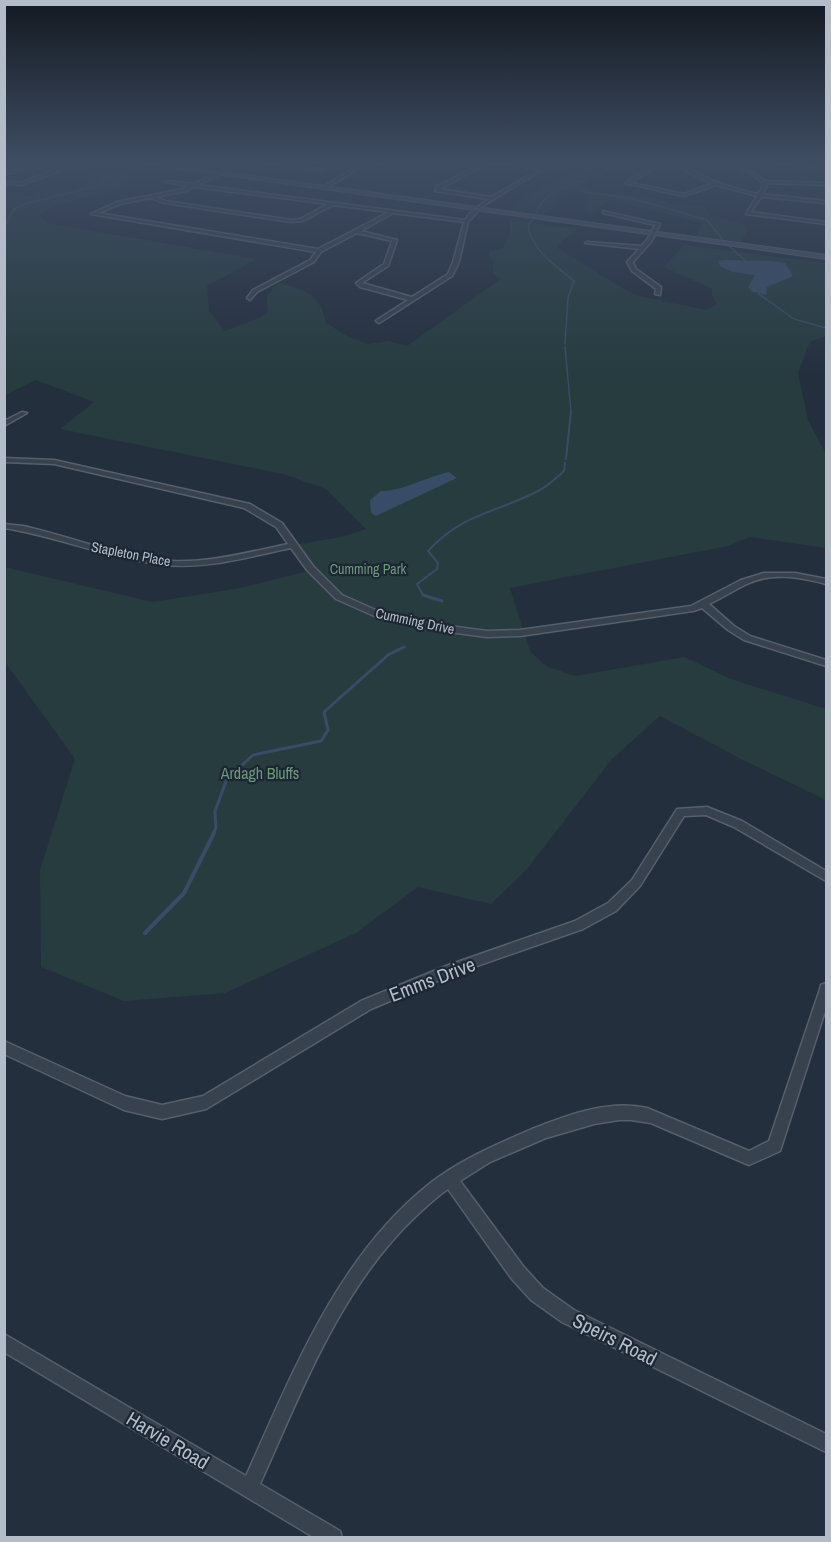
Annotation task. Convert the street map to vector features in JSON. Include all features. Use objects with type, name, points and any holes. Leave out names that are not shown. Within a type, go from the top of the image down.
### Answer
[{"type":"street","points":[[203,232],[319,251]]},
{"type":"street","points":[[250,298],[255,291],[312,261],[319,251],[354,232]]},
{"type":"street","points":[[360,232],[394,240],[386,265],[359,283],[362,286],[411,299]]},
{"type":"street","points":[[379,321],[450,275],[455,268],[463,232]]},
{"type":"street","points":[[643,232],[826,257]]},
{"type":"street","points":[[651,233],[649,241],[631,259],[630,265],[659,288],[658,294]]},
{"type":"street","points":[[587,243],[642,248]]},
{"type":"street","points":[[4,424],[24,413]]},
{"type":"street","name":"Cumming Drive","points":[[4,460],[54,462],[177,488],[247,506],[279,525],[310,567],[339,597],[384,616],[426,626],[487,634],[520,633],[693,608],[745,582],[765,575],[789,574],[826,581]]},
{"type":"street","name":"Stapleton Place","points":[[4,526],[141,559],[173,563],[219,560],[294,545]]},
{"type":"street","points":[[703,604],[731,628],[747,638],[826,663]]},
{"type":"street","name":"Emms Drive","points":[[4,1047],[124,1103],[162,1112],[206,1102],[366,1005],[450,970],[588,921],[612,907],[636,883],[681,812],[707,811],[738,824],[826,876]]},
{"type":"street","points":[[249,1489],[308,1360],[348,1284],[392,1227],[449,1179],[501,1148],[534,1135],[604,1114],[644,1114],[749,1158],[775,1146],[826,989]]},
{"type":"street","name":"Speirs Road","points":[[449,1179],[517,1272],[537,1294],[568,1316],[826,1443]]},
{"type":"street","name":"Harvie Road","points":[[4,1342],[333,1538]]},
{"type":"green space","name":"Ardagh Bluffs","points":[[4,232],[97,232],[257,259],[207,286],[209,311],[225,331],[261,317],[268,311],[268,295],[279,283],[297,288],[310,295],[320,305],[326,323],[349,337],[368,344],[388,341],[407,346],[501,279],[493,274],[493,262],[489,256],[490,251],[503,248],[510,232],[574,232],[558,244],[557,248],[634,295],[706,310],[717,304],[712,296],[712,289],[664,267],[684,245],[826,263],[826,336],[810,342],[798,373],[808,420],[826,454],[826,548],[750,537],[728,546],[510,588],[530,651],[546,666],[575,676],[684,657],[731,679],[826,709],[826,800],[660,716],[612,759],[527,869],[491,904],[418,887],[356,933],[225,993],[124,1001],[41,967],[40,870],[75,759],[5,662],[5,567],[152,602],[241,588],[313,570],[294,545],[341,537],[366,529],[326,489],[283,474],[60,429],[94,402],[36,380],[5,395]]},
{"type":"green space","points":[[698,232],[747,232],[741,242],[696,236]]},
{"type":"water","points":[[718,261],[785,263],[793,276],[767,287],[766,295],[751,291],[748,287],[755,275],[733,272],[720,266]]},
{"type":"water","points":[[449,472],[457,478],[376,516],[371,513],[370,500],[381,491],[397,489]]},
{"type":"waterway","points":[[530,232],[545,257],[574,281],[568,298],[565,344]]},
{"type":"waterway","points":[[717,232],[723,240]]},
{"type":"waterway","points":[[729,246],[745,260]]},
{"type":"waterway","points":[[759,294],[794,319],[826,328]]},
{"type":"waterway","points":[[565,347],[571,411]]},
{"type":"waterway","points":[[566,459],[571,411]]},
{"type":"waterway","points":[[423,595],[417,584],[437,569],[438,563],[428,551],[441,538],[467,521],[542,489],[564,471],[565,463]]},
{"type":"waterway","points":[[423,595],[427,596]]},
{"type":"waterway","points":[[423,595],[442,601]]},
{"type":"waterway","points":[[213,834],[216,828],[215,811],[227,779],[253,755],[321,741],[328,730],[324,712],[388,655],[404,647]]},
{"type":"waterway","points":[[145,933],[184,893],[214,833]]},
{"type":"park label","name":"Cumming Park","points":[[368,569]]}]
